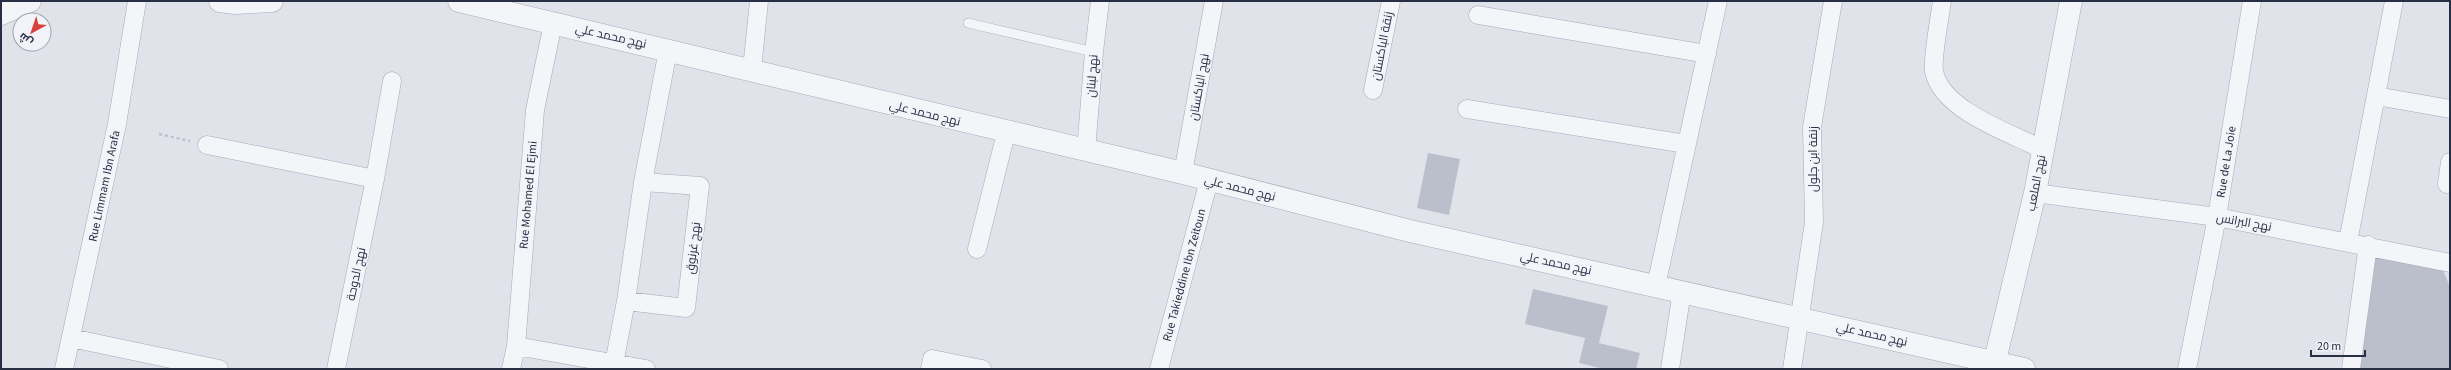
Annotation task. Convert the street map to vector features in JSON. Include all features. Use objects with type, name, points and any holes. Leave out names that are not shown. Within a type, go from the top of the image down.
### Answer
[{"type":"street","points":[[1,14],[30,1]]},
{"type":"street","name":"Rue Limmam Ibn Arafa","points":[[64,369],[117,124],[137,1]]},
{"type":"street","points":[[220,1],[235,3],[272,1]]},
{"type":"street","name":"نهج محمد علي","points":[[459,1],[752,69],[1006,133],[1183,173],[1410,231],[1801,318],[1993,366],[2024,369]]},
{"type":"street","points":[[752,69],[759,1]]},
{"type":"street","name":"نهج لبنان","points":[[1086,151],[1094,52],[1100,1]]},
{"type":"street","name":"نهج الباكستان","points":[[1183,173],[1214,1]]},
{"type":"street","name":"زنقة الباكستان","points":[[1373,90],[1391,1]]},
{"type":"street","points":[[1656,286],[1718,1]]},
{"type":"street","name":"زنقة ابن جلول","points":[[1792,369],[1801,318],[1814,222],[1812,127],[1833,1]]},
{"type":"street","points":[[1942,1],[1934,70],[1945,93],[1975,117],[2042,149]]},
{"type":"street","name":"نهج الملعب","points":[[1993,366],[2035,193],[2042,149],[2071,1]]},
{"type":"street","name":"Rue de La Joie","points":[[2187,369],[2217,217],[2252,1]]},
{"type":"street","points":[[2348,242],[2394,1]]},
{"type":"street","points":[[1478,15],[1707,54]]},
{"type":"street","name":"Rue Mohamed El Ejmi","points":[[511,369],[516,346],[535,110],[553,23]]},
{"type":"street","points":[[614,364],[626,301],[643,182],[668,50]]},
{"type":"street","name":"نهج الدوحة","points":[[336,369],[375,179],[392,81]]},
{"type":"street","points":[[2376,96],[2450,109]]},
{"type":"street","points":[[1467,109],[1686,144]]},
{"type":"street","points":[[977,249],[1006,133]]},
{"type":"street","points":[[207,145],[375,179]]},
{"type":"street","points":[[2447,184],[2450,162]]},
{"type":"street","name":"Rue Takieddine Ibn Zeitoun","points":[[1158,369],[1209,180]]},
{"type":"street","name":"نهج غرنوق","points":[[626,301],[686,308],[700,186],[643,182]]},
{"type":"street","name":"نهج البرانس","points":[[2035,193],[2217,217],[2450,263]]},
{"type":"street","points":[[2350,369],[2368,246]]},
{"type":"street","points":[[1670,369],[1682,291]]},
{"type":"street","points":[[71,338],[219,369]]},
{"type":"street","points":[[516,346],[646,369]]},
{"type":"street","points":[[930,369],[932,359],[982,369]]},
{"type":"lane","points":[[968,23],[1094,52]]},
{"type":"path","points":[[159,134],[207,145]]},
{"type":"building","points":[[1428,153],[1460,159],[1449,215],[1417,208]]},
{"type":"building","points":[[2376,256],[2443,270],[2450,287],[2450,369],[2360,369]]},
{"type":"building","points":[[1533,289],[1608,306],[1599,343],[1640,353],[1636,369],[1604,369],[1579,363],[1585,338],[1525,324]]}]
